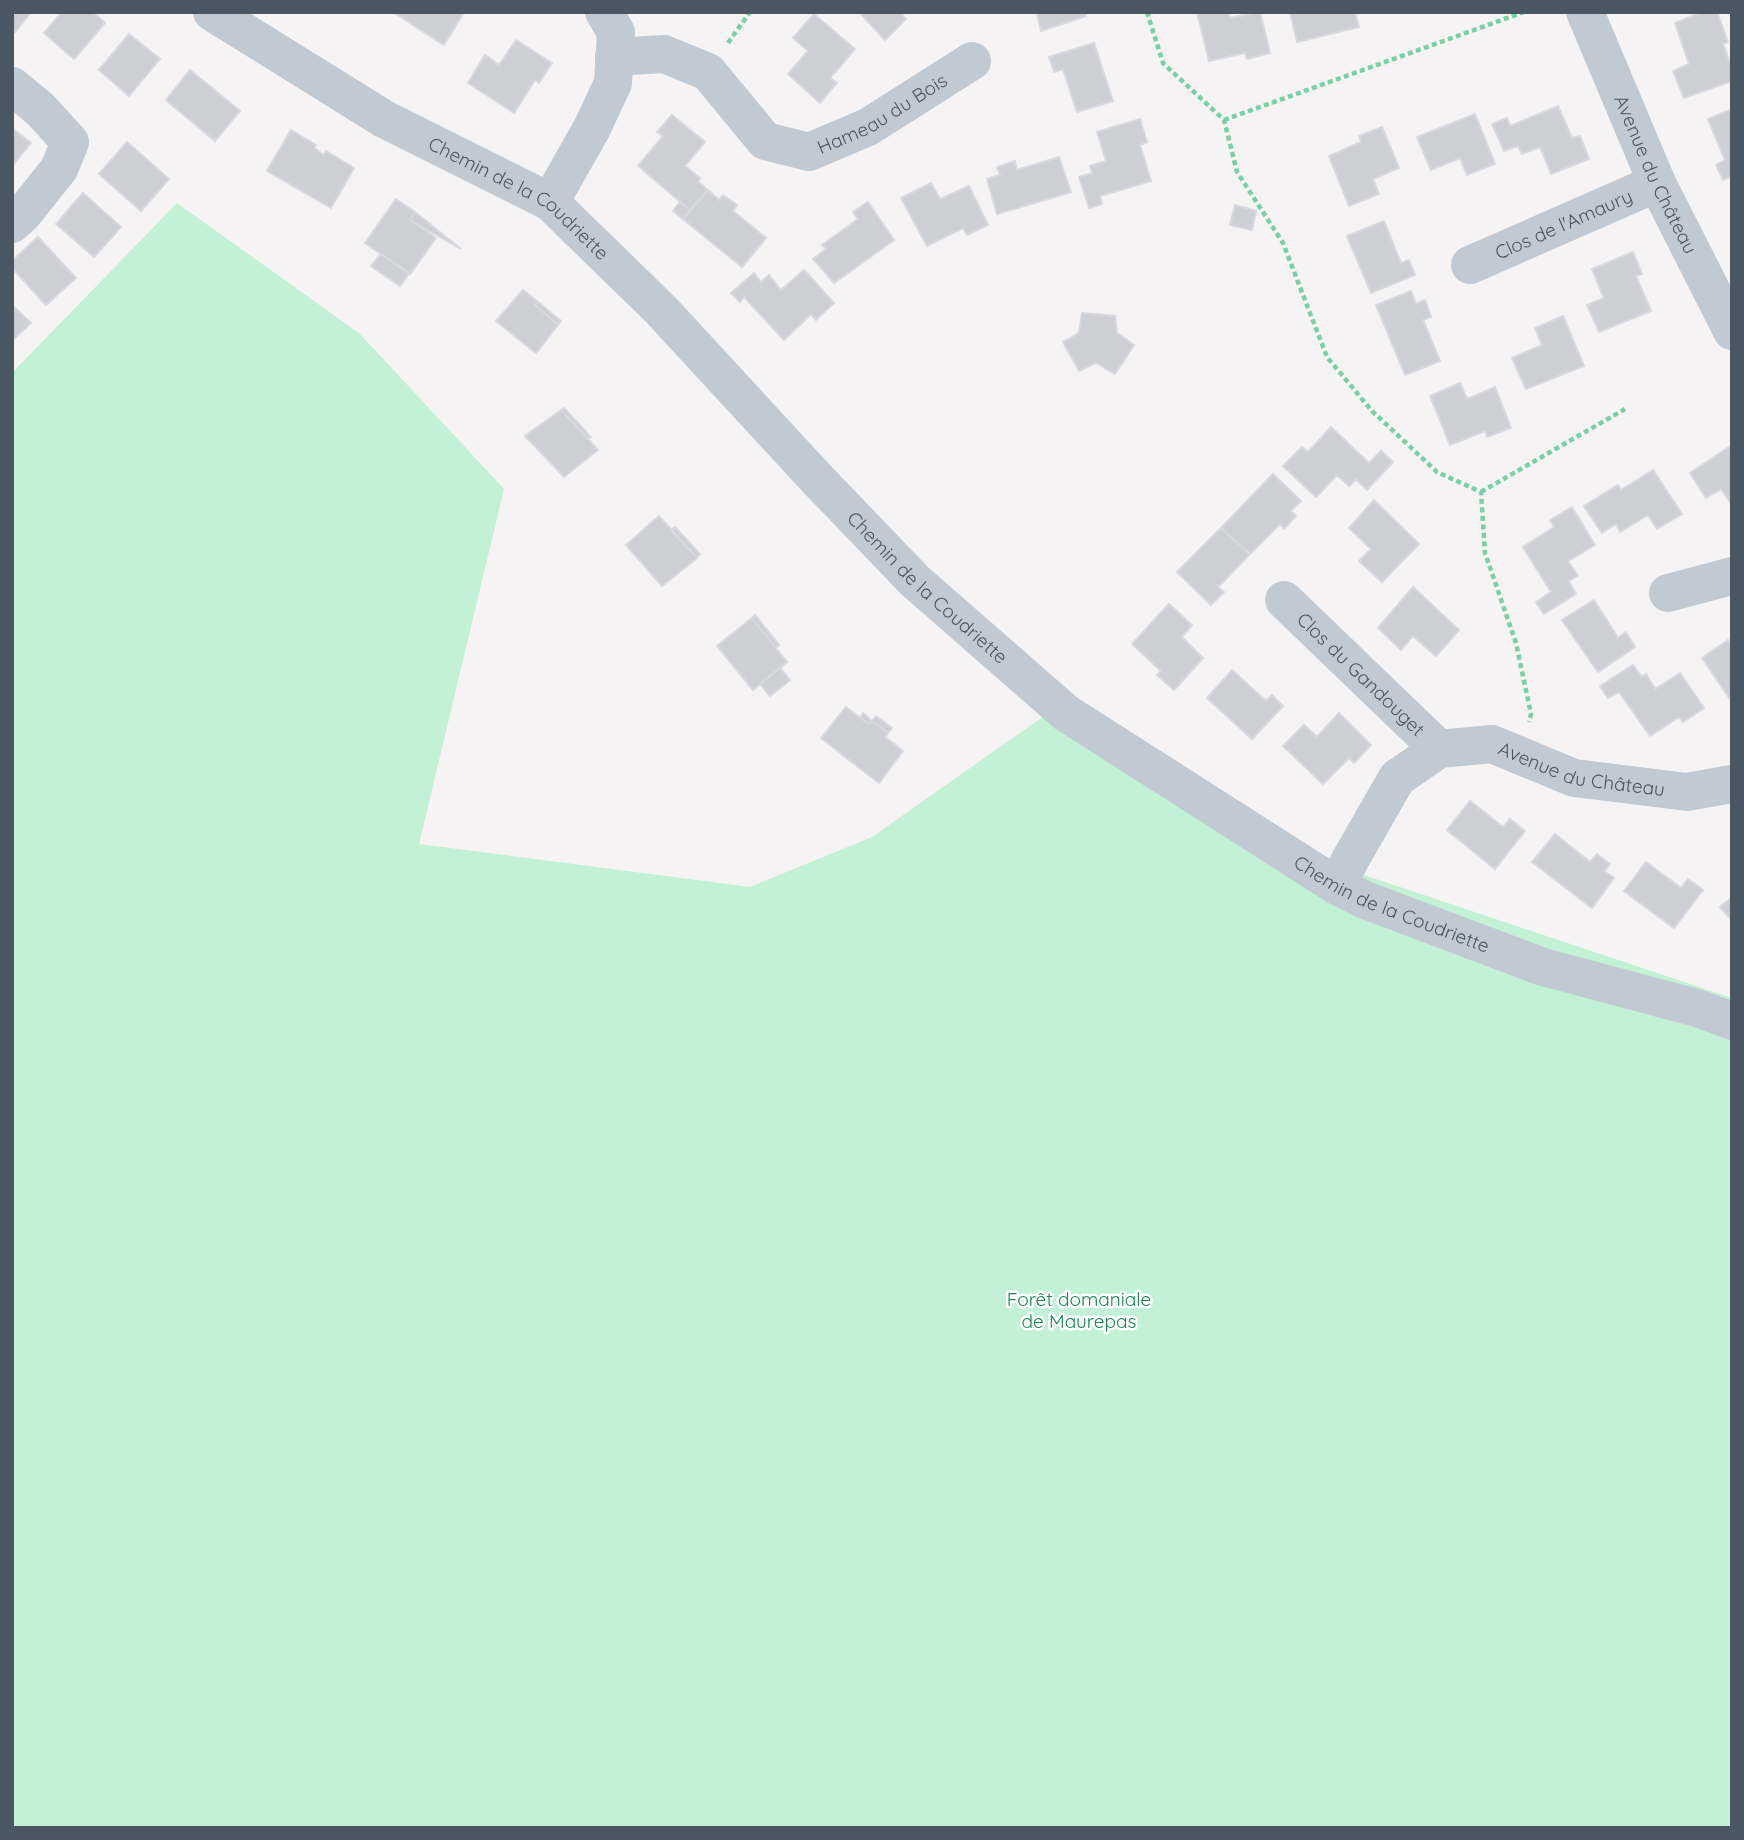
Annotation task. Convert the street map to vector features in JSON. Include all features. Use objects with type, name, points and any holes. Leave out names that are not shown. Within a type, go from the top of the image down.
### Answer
[{"type":"street","name":"Chemin de la Coudriette","points":[[212,12],[384,119],[550,202],[661,310],[915,581],[1066,713],[1337,886],[1365,901],[1544,967],[1732,1021]]},
{"type":"street","points":[[550,202],[593,128],[613,83],[616,32],[604,12]]},
{"type":"street","name":"Avenue du Château","points":[[1585,12],[1657,183],[1732,331]]},
{"type":"street","name":"Hameau du Bois","points":[[614,57],[664,54],[708,72],[765,141],[809,152],[867,127],[972,61]]},
{"type":"street","points":[[12,86],[41,110],[69,142],[59,169],[12,224]]},
{"type":"street","name":"Clos de l'Amaury","points":[[1470,265],[1657,183]]},
{"type":"street","points":[[1668,593],[1732,576]]},
{"type":"street","name":"Clos du Gandouget","points":[[1284,600],[1439,749]]},
{"type":"street","name":"Avenue du Château","points":[[1337,886],[1397,778],[1439,749],[1492,744],[1574,778],[1687,792],[1732,784]]},
{"type":"path","points":[[1147,12],[1163,63],[1224,120],[1237,172],[1283,243],[1327,358],[1373,411],[1437,472],[1481,492]]},
{"type":"path","points":[[1224,120],[1524,12]]},
{"type":"path","points":[[1481,492],[1625,409]]},
{"type":"path","points":[[1481,492],[1485,553],[1516,643],[1531,714],[1523,757]]},
{"type":"green space","name":"Forêt domaniale de Maurepas","points":[[177,203],[360,334],[504,489],[419,844],[750,887],[872,837],[1051,711],[1355,872],[1732,998],[1732,1828],[12,1828],[12,373]]},
{"type":"building","points":[[12,12],[31,12],[15,32],[12,30]]},
{"type":"building","points":[[62,12],[93,12],[105,23],[74,59],[44,33]]},
{"type":"building","points":[[393,12],[464,12],[444,45]]},
{"type":"building","points":[[859,12],[900,12],[906,19],[885,40]]},
{"type":"building","points":[[1085,12],[1086,16],[1041,31],[1037,14]]},
{"type":"building","points":[[1197,12],[1228,12],[1230,18],[1260,12],[1270,53],[1247,59],[1245,53],[1209,61]]},
{"type":"building","points":[[1290,12],[1355,12],[1359,27],[1297,42]]},
{"type":"building","points":[[1702,12],[1717,12],[1728,42],[1723,44],[1732,68],[1732,81],[1684,98],[1673,71],[1689,64],[1675,23]]},
{"type":"building","points":[[814,14],[855,49],[830,78],[837,83],[820,103],[788,74],[808,51],[793,38]]},
{"type":"building","points":[[129,34],[160,59],[129,96],[99,70]]},
{"type":"building","points":[[516,40],[552,63],[539,83],[535,80],[514,113],[468,83],[485,55],[499,65]]},
{"type":"building","points":[[1094,43],[1113,101],[1077,112],[1063,69],[1054,72],[1049,57]]},
{"type":"building","points":[[190,70],[240,111],[215,141],[166,100]]},
{"type":"building","points":[[1558,106],[1572,138],[1580,136],[1589,159],[1551,174],[1540,147],[1522,154],[1518,146],[1504,151],[1492,124],[1507,118],[1510,126]]},
{"type":"building","points":[[1732,109],[1732,176],[1723,180],[1716,165],[1725,160],[1708,119]]},
{"type":"building","points":[[1475,114],[1495,164],[1467,175],[1460,158],[1431,170],[1417,137]]},
{"type":"building","points":[[672,115],[705,142],[685,166],[700,178],[698,182],[708,190],[690,210],[638,166],[663,136],[657,132]]},
{"type":"building","points":[[1140,119],[1147,142],[1140,145],[1151,181],[1100,196],[1102,204],[1089,208],[1079,177],[1092,173],[1090,166],[1106,161],[1097,132]]},
{"type":"building","points":[[1382,127],[1399,168],[1373,179],[1379,194],[1349,206],[1329,156],[1361,142],[1359,136]]},
{"type":"building","points":[[12,128],[31,143],[12,166]]},
{"type":"building","points":[[291,130],[316,145],[314,148],[324,155],[326,151],[354,168],[331,208],[267,171]]},
{"type":"building","points":[[127,142],[169,179],[141,211],[99,174]]},
{"type":"building","points":[[1059,157],[1071,192],[997,214],[987,179],[1000,175],[997,167],[1015,161],[1017,170]]},
{"type":"building","points":[[931,183],[940,199],[969,186],[988,225],[967,235],[963,228],[927,246],[901,198]]},
{"type":"building","points":[[708,190],[719,200],[723,195],[737,205],[733,211],[766,238],[742,267],[683,219]]},
{"type":"building","points":[[83,193],[121,227],[94,257],[56,224]]},
{"type":"building","points":[[396,199],[415,212],[410,220],[436,238],[410,274],[365,243]]},
{"type":"building","points":[[680,202],[690,210],[683,219],[673,211]]},
{"type":"building","points":[[868,202],[894,240],[834,283],[813,259],[826,249],[822,245],[858,219],[853,212]]},
{"type":"building","points":[[1235,205],[1256,211],[1252,230],[1230,225]]},
{"type":"building","points":[[415,212],[461,249],[410,220]]},
{"type":"building","points":[[1384,221],[1401,263],[1409,260],[1415,275],[1371,293],[1347,236]]},
{"type":"building","points":[[38,237],[76,278],[46,305],[12,268],[12,261]]},
{"type":"building","points":[[1633,252],[1642,274],[1636,276],[1651,311],[1599,332],[1587,305],[1604,298],[1592,269]]},
{"type":"building","points":[[381,254],[409,273],[400,286],[371,266]]},
{"type":"building","points":[[804,270],[834,303],[816,320],[811,314],[784,340],[744,297],[740,302],[731,293],[754,273],[761,282],[769,275],[781,290]]},
{"type":"building","points":[[523,290],[538,302],[535,305],[558,325],[536,353],[496,321]]},
{"type":"building","points":[[1411,291],[1416,304],[1425,300],[1431,317],[1423,320],[1440,361],[1405,375],[1376,305]]},
{"type":"building","points":[[538,302],[561,321],[558,325],[535,305]]},
{"type":"building","points":[[12,305],[31,323],[12,341]]},
{"type":"building","points":[[1082,313],[1115,316],[1117,333],[1134,345],[1115,374],[1096,363],[1079,371],[1063,342],[1079,333]]},
{"type":"building","points":[[1563,316],[1584,366],[1526,389],[1512,358],[1542,345],[1535,328]]},
{"type":"building","points":[[1460,383],[1467,399],[1495,387],[1511,428],[1487,437],[1485,431],[1450,445],[1430,396]]},
{"type":"building","points":[[564,408],[591,437],[588,439],[561,410]]},
{"type":"building","points":[[561,410],[598,450],[564,477],[525,436]]},
{"type":"building","points":[[1331,427],[1369,463],[1381,451],[1393,462],[1367,490],[1356,479],[1349,486],[1337,475],[1316,497],[1283,466],[1302,447],[1308,452]]},
{"type":"building","points":[[1732,445],[1732,505],[1721,489],[1706,498],[1690,473]]},
{"type":"building","points":[[1653,470],[1682,514],[1657,529],[1648,515],[1620,532],[1616,524],[1602,533],[1584,506],[1618,485],[1621,490]]},
{"type":"building","points":[[1273,474],[1301,501],[1291,511],[1296,516],[1284,529],[1280,524],[1250,554],[1221,528]]},
{"type":"building","points":[[1374,500],[1419,544],[1382,582],[1359,561],[1371,549],[1349,528]]},
{"type":"building","points":[[1572,507],[1595,545],[1568,561],[1578,576],[1569,581],[1576,594],[1544,614],[1536,602],[1551,592],[1523,547],[1554,527],[1550,520]]},
{"type":"building","points":[[659,516],[697,558],[662,586],[626,545]]},
{"type":"building","points":[[675,527],[700,554],[697,558],[671,530]]},
{"type":"building","points":[[1221,528],[1250,554],[1218,587],[1224,592],[1211,605],[1177,572]]},
{"type":"building","points":[[1413,587],[1459,630],[1436,656],[1413,636],[1401,650],[1378,628]]},
{"type":"building","points":[[1594,600],[1618,638],[1626,632],[1635,647],[1598,672],[1562,620]]},
{"type":"building","points":[[1169,604],[1192,625],[1182,637],[1203,658],[1174,690],[1157,675],[1161,671],[1132,644]]},
{"type":"building","points":[[755,615],[779,645],[776,648],[752,618]]},
{"type":"building","points":[[752,618],[787,662],[753,690],[717,646]]},
{"type":"building","points":[[1728,640],[1732,646],[1732,702],[1702,658]]},
{"type":"building","points":[[1633,665],[1642,677],[1646,674],[1655,689],[1680,673],[1704,708],[1683,722],[1679,717],[1650,736],[1619,692],[1608,698],[1600,686]]},
{"type":"building","points":[[780,668],[790,680],[770,696],[760,684]]},
{"type":"building","points":[[1232,670],[1266,701],[1272,695],[1283,706],[1252,739],[1207,698]]},
{"type":"building","points":[[846,707],[869,724],[872,721],[888,733],[885,737],[903,751],[879,783],[821,738]]},
{"type":"building","points":[[863,713],[872,721],[869,724],[860,718]]},
{"type":"building","points":[[1339,713],[1371,745],[1354,763],[1349,758],[1323,784],[1283,746],[1304,725],[1317,737]]},
{"type":"building","points":[[876,716],[892,728],[888,733],[872,721]]},
{"type":"building","points":[[1470,801],[1503,827],[1510,819],[1525,831],[1495,869],[1447,830]]},
{"type":"building","points":[[1555,834],[1590,862],[1597,854],[1610,864],[1604,871],[1614,878],[1592,908],[1532,862]]},
{"type":"building","points":[[1646,862],[1681,888],[1688,879],[1703,890],[1674,928],[1624,891]]},
{"type":"building","points":[[1732,897],[1732,921],[1720,907]]}]
